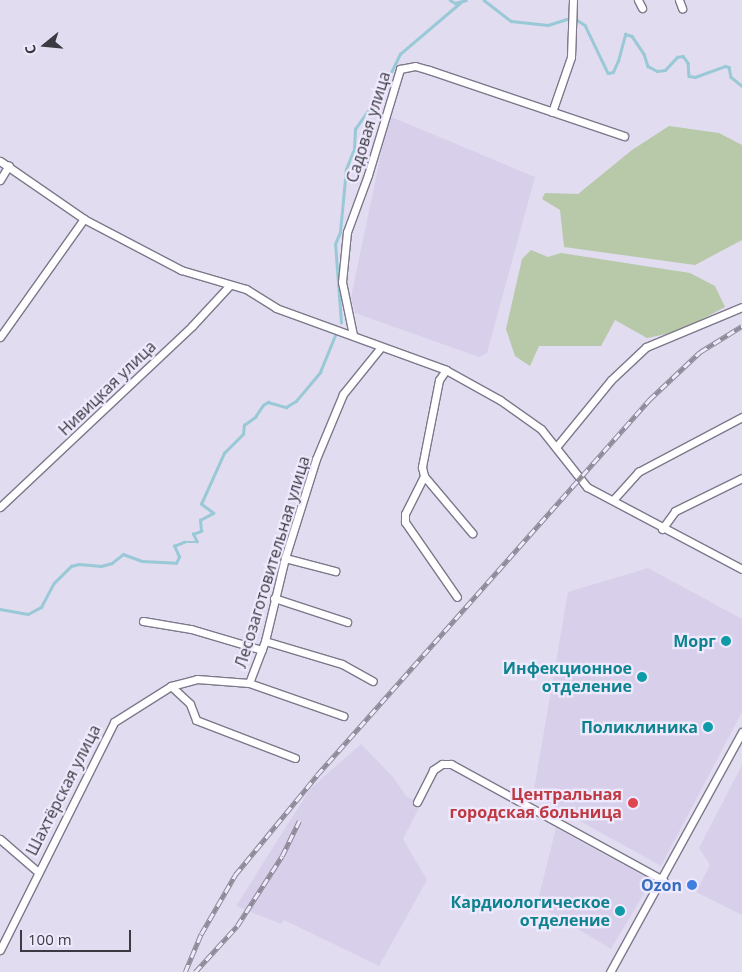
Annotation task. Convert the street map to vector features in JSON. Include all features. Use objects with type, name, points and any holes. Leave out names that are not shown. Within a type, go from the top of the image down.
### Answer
[{"type":"street","points":[[552,112],[571,58],[573,0]]},
{"type":"street","points":[[638,0],[642,8]]},
{"type":"street","points":[[679,0],[682,8]]},
{"type":"street","name":"Садовая улица","points":[[354,335],[342,282],[347,232],[368,175],[400,69],[422,68],[624,136]]},
{"type":"street","points":[[0,161],[9,165],[84,220],[181,270],[246,289],[276,308],[446,370],[500,400],[541,429],[557,446],[578,481],[662,529],[742,569]]},
{"type":"street","points":[[0,180],[9,165]]},
{"type":"street","points":[[0,337],[84,220]]},
{"type":"street","name":"Нивицкая улица","points":[[0,507],[192,326],[230,285]]},
{"type":"street","points":[[557,446],[611,380],[646,347],[742,307]]},
{"type":"street","name":"Лесозаготовительная улица","points":[[249,683],[265,641],[274,598],[305,488],[343,394],[381,347]]},
{"type":"street","points":[[446,370],[439,380],[422,467],[424,476],[472,533]]},
{"type":"street","points":[[613,500],[638,472],[742,417]]},
{"type":"street","points":[[424,476],[405,514],[405,522],[457,597]]},
{"type":"street","points":[[662,529],[675,511],[742,478]]},
{"type":"street","points":[[285,558],[336,571]]},
{"type":"street","points":[[274,598],[347,622]]},
{"type":"street","points":[[143,621],[191,629],[262,650]]},
{"type":"street","points":[[265,641],[342,664],[373,680]]},
{"type":"street","name":"Шахтёрская улица","points":[[0,950],[37,871],[50,851],[114,722],[171,686],[197,679],[249,683],[343,716]]},
{"type":"street","points":[[171,686],[190,704],[196,720],[295,758]]},
{"type":"street","points":[[610,972],[663,880],[742,732]]},
{"type":"street","points":[[417,802],[433,770],[442,764],[451,764],[663,880]]},
{"type":"street","points":[[0,839],[37,871]]},
{"type":"shaded area","points":[[389,116],[535,177],[487,353],[479,357],[355,313],[351,297]]},
{"type":"shaded area","points":[[648,568],[742,619],[742,712],[661,866],[533,795],[568,592]]},
{"type":"shaded area","points":[[361,744],[394,778],[406,796],[421,804],[403,839],[427,880],[379,966],[284,920],[281,924],[236,906],[310,789]]},
{"type":"shaded area","points":[[742,765],[742,915],[696,892],[710,865],[699,848]]},
{"type":"shaded area","points":[[556,828],[652,880],[611,949],[537,904]]},
{"type":"green space","points":[[669,126],[719,133],[742,145],[742,240],[695,265],[564,247],[560,210],[542,199],[545,193],[578,194],[632,150]]},
{"type":"green space","points":[[531,250],[548,257],[561,253],[690,273],[715,286],[725,307],[680,331],[647,338],[615,320],[601,346],[539,346],[530,366],[515,356],[506,329],[522,259]]},
{"type":"waterway","points":[[450,0],[455,3],[466,0]]},
{"type":"waterway","points":[[484,0],[511,21],[548,25],[566,19],[577,20],[585,25],[608,73],[613,72],[618,61],[625,34],[632,36],[644,54],[648,66],[657,71],[665,70],[677,57],[683,56],[688,63],[689,76],[695,77],[725,66],[729,67],[731,77],[742,86]]},
{"type":"waterway","points":[[341,323],[335,244],[340,232],[346,169],[354,149],[355,129],[382,91],[400,54],[461,2]]},
{"type":"waterway","points":[[0,609],[28,614],[41,607],[54,583],[71,566],[79,564],[101,566],[112,563],[123,554],[142,561],[176,563],[179,557],[174,546],[184,542],[197,542],[193,534],[201,531],[200,520],[213,513],[201,504],[224,453],[243,434],[244,425],[255,417],[263,405],[268,402],[286,407],[296,401],[320,372],[336,333]]},
{"type":"railway","points":[[185,972],[201,934],[235,875],[317,775],[649,400],[700,352],[742,326]]},
{"type":"railway","points":[[195,972],[237,926],[282,856],[299,821]]},
{"type":"place","name":"Морг","points":[[726,641]]},
{"type":"place","name":"Инфекционное отделение","points":[[642,677]]},
{"type":"place","name":"Поликлиника","points":[[708,727]]},
{"type":"place","name":"Центральная городская больница","points":[[633,803]]},
{"type":"place","name":"Ozon","points":[[692,885]]},
{"type":"place","name":"Кардиологическое отделение","points":[[620,911]]}]
